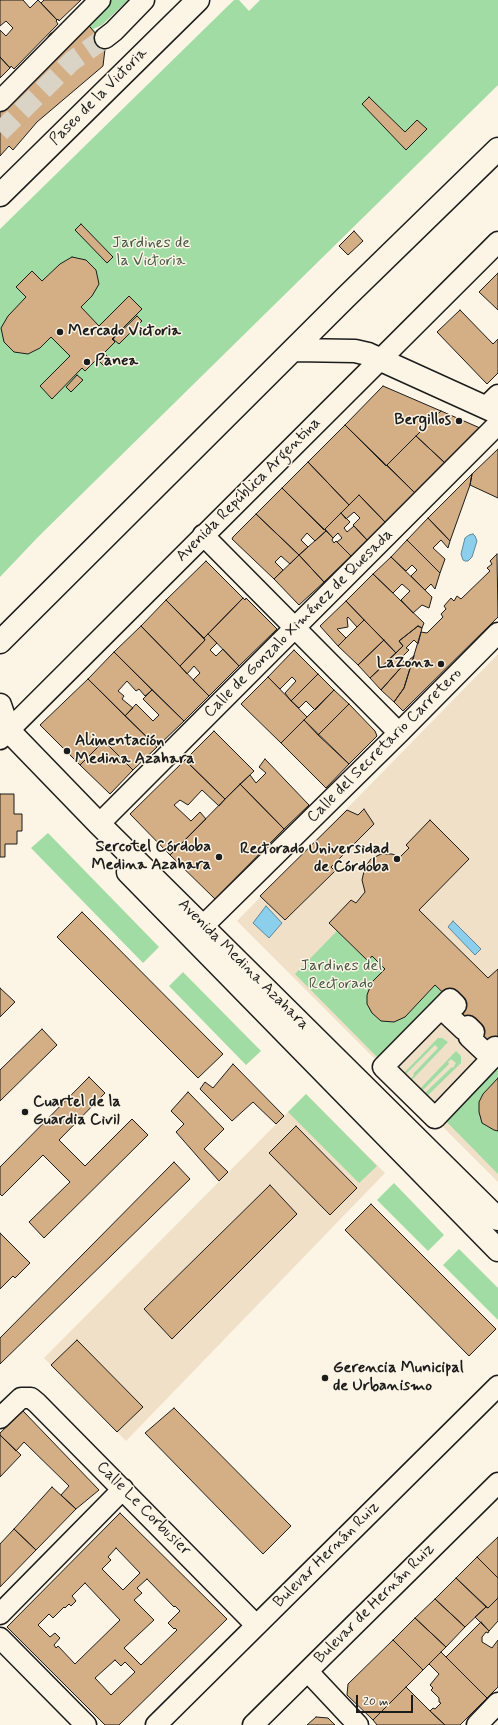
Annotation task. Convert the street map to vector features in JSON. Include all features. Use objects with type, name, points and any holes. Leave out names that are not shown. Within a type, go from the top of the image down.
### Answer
[{"type":"main road","name":"Paseo de la Victoria","points":[[0,195],[189,2]]},
{"type":"main road","points":[[0,642],[498,149]]},
{"type":"main road","points":[[294,350],[355,351],[381,359],[495,410]]},
{"type":"main road","name":"Avenida Medina Azahara","points":[[0,705],[3,737],[498,1250]]},
{"type":"main road","name":"Avenida Medina Azahara","points":[[3,737],[100,824],[498,1219]]},
{"type":"street","points":[[0,101],[100,0]]},
{"type":"street","points":[[105,38],[114,31],[144,0]]},
{"type":"street","name":"Avenida República Argentina","points":[[3,737],[203,535],[498,242]]},
{"type":"street","name":"Calle de Gonzalo Ximénez de Quesada","points":[[100,824],[295,628],[495,410]]},
{"type":"street","points":[[203,535],[399,733]]},
{"type":"street","name":"Calle del Secretario Carretero","points":[[204,926],[498,633]]},
{"type":"street","points":[[450,999],[456,1004],[447,1014],[464,1030],[468,1026],[474,1032],[469,1037],[487,1054],[494,1047],[498,1052],[434,1118],[383,1067],[450,999]]},
{"type":"street","name":"Bulevar Hernán Ruiz","points":[[156,1725],[498,1386]]},
{"type":"street","name":"Calle Le Corbusier","points":[[0,1418],[21,1398],[31,1398],[123,1489],[256,1625]]},
{"type":"street","points":[[162,1725],[498,1398]]},
{"type":"street","name":"Bulevar de Hernán Ruiz","points":[[253,1725],[498,1483]]},
{"type":"street","points":[[0,1614],[123,1489]]},
{"type":"street","points":[[263,1725],[498,1493]]},
{"type":"street","points":[[0,1638],[86,1725]]},
{"type":"street","points":[[312,1676],[355,1724]]},
{"type":"street","points":[[476,1725],[498,1704]]},
{"type":"shaded area","name":"Rectorado Universidad de Córdoba","points":[[498,654],[498,1182],[237,921]]},
{"type":"shaded area","points":[[306,1094],[385,1173],[126,1441],[44,1358]]},
{"type":"green space","points":[[108,0],[128,0],[102,25],[93,29],[110,47],[75,72],[70,41]]},
{"type":"green space","name":"Jardines de la Victoria","points":[[234,0],[239,0],[249,11],[260,0],[498,0],[498,85],[38,537],[0,577],[0,229]]},
{"type":"green space","points":[[48,833],[159,947],[143,963],[31,848]]},
{"type":"green space","name":"Jardines del Rectorado","points":[[337,931],[368,961],[372,956],[385,969],[367,1004],[372,1013],[381,1021],[435,985],[450,999],[385,1065],[295,974]]},
{"type":"green space","points":[[183,972],[261,1051],[246,1065],[169,986]]},
{"type":"green space","points":[[438,1038],[442,1038],[448,1042],[408,1084],[401,1076]],"holes":[[[435,1045],[438,1048],[413,1074],[414,1075],[410,1080],[405,1075]]]},
{"type":"green space","points":[[456,1051],[461,1056],[461,1063],[424,1099],[417,1092]],"holes":[[[451,1059],[456,1063],[453,1068],[452,1067],[425,1093],[423,1090],[449,1064],[448,1062]]]},
{"type":"green space","points":[[498,1052],[498,1078],[483,1094],[479,1102],[479,1112],[482,1123],[498,1131],[498,1174],[439,1114]]},
{"type":"green space","points":[[306,1094],[377,1166],[359,1183],[288,1112]]},
{"type":"green space","points":[[394,1183],[444,1235],[428,1251],[377,1200]]},
{"type":"green space","points":[[459,1249],[498,1288],[498,1320],[443,1265]]},
{"type":"water","points":[[473,534],[477,541],[472,557],[468,561],[465,561],[463,560],[461,554],[465,538]]},
{"type":"water","points":[[266,906],[282,923],[269,938],[253,923]]},
{"type":"water","points":[[453,921],[481,949],[475,955],[448,927]]},
{"type":"building","points":[[0,0],[23,0],[30,8],[38,0],[57,20],[56,21],[58,24],[14,69],[11,66],[10,68],[0,57],[0,30],[6,36],[13,28],[6,21],[0,26]]},
{"type":"building","points":[[44,0],[81,0],[59,21],[41,3]]},
{"type":"building","points":[[80,15],[101,40],[110,44],[105,49],[103,66],[37,122],[13,150],[9,146],[0,156],[0,88],[33,60],[30,55],[43,44],[50,34]]},
{"type":"building","points":[[0,57],[10,68],[0,78]]},
{"type":"building","points":[[369,97],[405,132],[417,120],[427,129],[406,150],[362,104]]},
{"type":"building","points":[[81,224],[113,257],[107,263],[75,230]]},
{"type":"building","points":[[354,231],[363,241],[348,255],[339,246]]},
{"type":"building","name":"Mercado Victoria","points":[[72,257],[86,260],[96,270],[99,284],[92,296],[81,307],[99,326],[129,296],[142,309],[112,339],[115,342],[104,353],[111,360],[104,366],[97,359],[85,371],[82,368],[52,399],[40,386],[70,356],[51,337],[40,348],[28,354],[14,352],[4,342],[1,328],[8,316],[26,297],[16,287],[32,271],[42,281],[60,264]]},
{"type":"building","points":[[498,273],[498,310],[479,292]]},
{"type":"building","points":[[460,310],[493,344],[498,339],[498,373],[487,384],[437,332]]},
{"type":"building","points":[[137,316],[142,321],[119,344],[113,339]]},
{"type":"building","points":[[77,375],[83,380],[71,392],[66,387]]},
{"type":"building","points":[[383,386],[441,411],[386,466],[345,425]]},
{"type":"building","points":[[441,411],[480,428],[445,463],[416,436]]},
{"type":"building","points":[[345,425],[415,493],[385,522],[359,495],[349,505],[308,462]]},
{"type":"building","points":[[416,436],[445,463],[415,493],[387,465]]},
{"type":"building","points":[[498,449],[498,498],[470,485],[472,474]]},
{"type":"building","points":[[308,462],[349,505],[324,530],[282,488]]},
{"type":"building","points":[[472,474],[470,485],[450,541],[428,518]]},
{"type":"building","points":[[282,488],[326,531],[315,541],[307,533],[301,540],[308,547],[299,555],[256,514]]},
{"type":"building","points":[[359,495],[385,522],[367,540],[353,525],[360,518],[354,512],[346,519],[341,513]]},
{"type":"building","points":[[341,513],[350,522],[344,528],[347,532],[354,526],[367,540],[351,556],[337,542],[342,538],[338,533],[333,538],[325,529]]},
{"type":"building","points":[[256,514],[299,555],[290,564],[281,556],[275,562],[283,570],[274,579],[232,539]]},
{"type":"building","points":[[428,518],[450,541],[448,548],[441,540],[433,548],[445,559],[440,573],[407,540]]},
{"type":"building","points":[[326,531],[333,538],[332,540],[334,543],[336,541],[351,556],[324,582],[299,555]]},
{"type":"building","points":[[407,540],[440,573],[435,589],[431,584],[425,590],[411,576],[417,570],[412,565],[406,571],[391,557]]},
{"type":"building","points":[[497,554],[498,617],[403,711],[394,702],[404,688],[421,632],[427,633],[443,617],[441,614],[446,609],[444,606],[451,598],[454,601],[457,596],[461,599],[490,571],[487,568],[492,564],[490,561]]},
{"type":"building","points":[[299,555],[324,582],[299,605],[274,579]]},
{"type":"building","points":[[391,557],[432,597],[429,608],[422,605],[413,613],[401,600],[410,591],[402,584],[393,593],[373,574]]},
{"type":"building","points":[[206,561],[243,598],[204,638],[166,600]]},
{"type":"building","points":[[373,574],[424,623],[422,628],[418,626],[399,641],[403,646],[396,653],[346,601]]},
{"type":"building","points":[[243,598],[245,600],[246,598],[277,629],[239,666],[208,634]]},
{"type":"building","points":[[166,600],[205,640],[180,666],[141,626]]},
{"type":"building","points":[[346,601],[364,620],[357,627],[348,617],[347,618],[348,627],[337,629],[346,638],[338,646],[320,626]]},
{"type":"building","points":[[364,620],[384,640],[358,665],[338,646]]},
{"type":"building","points":[[141,626],[209,696],[184,721],[114,652]]},
{"type":"building","points":[[418,626],[422,628],[418,644],[414,640],[406,648],[409,650],[401,658],[405,663],[381,690],[370,678],[384,665],[388,668],[391,665],[387,661],[403,646],[399,641]]},
{"type":"building","points":[[208,634],[217,643],[210,650],[216,656],[223,649],[239,666],[209,696],[193,680],[200,673],[194,666],[187,674],[180,666],[205,640],[204,638]]},
{"type":"building","points":[[384,640],[396,653],[370,678],[358,665]]},
{"type":"building","points":[[294,650],[318,674],[291,701],[285,693],[296,681],[292,677],[280,689],[268,677]]},
{"type":"building","points":[[114,652],[152,690],[145,696],[139,689],[136,691],[127,681],[118,691],[124,696],[122,699],[133,708],[125,716],[88,679]]},
{"type":"building","points":[[414,656],[404,688],[394,702],[381,690],[405,663]]},
{"type":"building","points":[[318,674],[334,690],[315,710],[306,701],[299,708],[291,701]]},
{"type":"building","points":[[268,677],[307,717],[281,743],[241,704]]},
{"type":"building","points":[[88,679],[157,747],[133,770],[104,741],[80,765],[40,725]]},
{"type":"building","points":[[152,690],[184,721],[157,747],[125,716],[136,704],[153,721],[159,715],[143,699]]},
{"type":"building","points":[[334,690],[349,704],[318,735],[304,720]]},
{"type":"building","points":[[349,704],[375,731],[377,736],[349,764],[318,735]]},
{"type":"building","points":[[304,720],[349,764],[326,788],[281,743]]},
{"type":"building","points":[[214,731],[254,771],[225,799],[185,760]]},
{"type":"building","points":[[104,741],[133,770],[110,794],[80,765]]},
{"type":"building","points":[[265,759],[309,805],[284,829],[240,784],[250,775],[256,783],[266,773],[259,767]]},
{"type":"building","points":[[185,760],[225,799],[219,806],[202,790],[188,805],[180,800],[174,805],[191,821],[200,812],[206,819],[170,855],[130,814]]},
{"type":"building","points":[[240,784],[284,829],[215,899],[170,855]]},
{"type":"building","points":[[0,794],[14,794],[14,814],[22,814],[22,831],[17,831],[17,844],[5,844],[5,857],[0,857]]},
{"type":"building","points":[[364,809],[374,824],[331,867],[335,871],[285,920],[260,896],[347,810],[358,815]]},
{"type":"building","points":[[430,820],[469,859],[419,910],[488,978],[498,969],[498,1051],[468,1026],[456,1005],[435,985],[405,1017],[394,1022],[381,1021],[372,1013],[367,1004],[367,995],[372,982],[385,969],[372,956],[368,961],[329,923],[351,900],[356,903],[365,892],[362,880],[365,867],[371,859],[381,854],[392,854],[400,857],[409,848],[406,845]]},
{"type":"building","points":[[82,912],[223,1054],[198,1078],[57,937]]},
{"type":"building","points":[[0,988],[15,1002],[0,1017]]},
{"type":"building","points":[[42,1029],[57,1045],[0,1101],[0,1070]]},
{"type":"building","points":[[233,1064],[284,1116],[276,1124],[253,1102],[232,1121],[200,1089],[205,1082],[213,1088]]},
{"type":"building","points":[[89,1077],[105,1093],[59,1140],[85,1166],[132,1119],[148,1135],[44,1238],[29,1222],[70,1182],[43,1155],[2,1196],[0,1194],[0,1167]]},
{"type":"building","points":[[498,1078],[498,1131],[482,1123],[479,1112],[479,1102],[483,1094]]},
{"type":"building","points":[[188,1092],[224,1129],[204,1149],[228,1172],[219,1181],[176,1132],[184,1124],[171,1111]]},
{"type":"building","points":[[296,1126],[357,1188],[330,1215],[269,1153]]},
{"type":"building","points":[[174,1162],[190,1179],[0,1364],[0,1338]]},
{"type":"building","points":[[270,1185],[297,1214],[172,1339],[144,1309]]},
{"type":"building","points":[[371,1204],[496,1329],[469,1356],[345,1230]]},
{"type":"building","points":[[0,1233],[30,1263],[15,1278],[13,1276],[0,1289]]},
{"type":"building","points":[[77,1340],[143,1407],[117,1432],[51,1365]]},
{"type":"building","points":[[174,1408],[291,1526],[263,1554],[145,1433]]},
{"type":"building","points":[[23,1411],[99,1490],[76,1509],[61,1495],[69,1486],[24,1442],[16,1451],[0,1435],[0,1433]]},
{"type":"building","points":[[0,1435],[21,1455],[0,1477]]},
{"type":"building","points":[[52,1487],[76,1509],[36,1550],[14,1529]]},
{"type":"building","points":[[120,1513],[227,1619],[119,1725],[105,1725],[7,1627]],"holes":[[[116,1548],[140,1573],[123,1590],[102,1569],[111,1560],[108,1557]],[[147,1579],[174,1607],[175,1606],[180,1611],[168,1623],[177,1630],[141,1665],[124,1648],[154,1620],[134,1600],[142,1593],[137,1588]],[[85,1583],[120,1620],[75,1664],[58,1646],[56,1648],[54,1645],[60,1638],[55,1633],[50,1637],[38,1625],[49,1614],[53,1618],[64,1607],[65,1608],[69,1604],[71,1606],[76,1601],[72,1596]],[[115,1660],[121,1666],[125,1662],[135,1672],[111,1695],[95,1678]]]},
{"type":"building","points":[[14,1529],[36,1550],[0,1587],[0,1544]]},
{"type":"building","points":[[498,1537],[498,1578],[477,1557]]},
{"type":"building","points":[[477,1557],[498,1578],[498,1598],[488,1608],[456,1578]]},
{"type":"building","points":[[456,1578],[486,1607],[465,1627],[435,1599]]},
{"type":"building","points":[[498,1598],[498,1621],[489,1631],[475,1617],[486,1607],[488,1608]]},
{"type":"building","points":[[435,1599],[465,1627],[446,1647],[415,1618]]},
{"type":"building","points":[[415,1618],[446,1647],[423,1670],[393,1640]]},
{"type":"building","points":[[481,1622],[489,1631],[482,1637],[482,1642],[492,1648],[498,1640],[498,1687],[487,1698],[446,1657]]},
{"type":"building","points":[[393,1640],[423,1670],[373,1720],[347,1695],[348,1684]]},
{"type":"building","points":[[441,1652],[487,1698],[460,1725],[445,1725],[430,1711],[433,1708],[435,1709],[441,1703],[439,1702],[439,1698],[431,1690],[433,1688],[430,1685],[439,1674],[429,1664]]},
{"type":"building","points":[[406,1687],[445,1725],[377,1725],[373,1720]]},
{"type":"building","points":[[316,1717],[328,1718],[335,1725],[307,1725]]},
{"type":"tunnel","points":[[0,132],[72,61],[105,38]]},
{"type":"place","name":"Mercado Victoria","points":[[60,332]]},
{"type":"place","name":"Panea","points":[[87,362]]},
{"type":"place","name":"Bergillos","points":[[459,421]]},
{"type":"place","name":"LaZona","points":[[441,664]]},
{"type":"place","name":"Alimentación Medina Azahara","points":[[67,751]]},
{"type":"place","name":"Sercotel Córdoba Medina Azahara","points":[[219,857]]},
{"type":"place","name":"Rectorado Universidad de Córdoba","points":[[397,859]]},
{"type":"place","name":"Cuartel de la Guardia Civil","points":[[25,1112]]},
{"type":"place","name":"Gerencia Municipal de Urbanismo","points":[[325,1378]]}]
